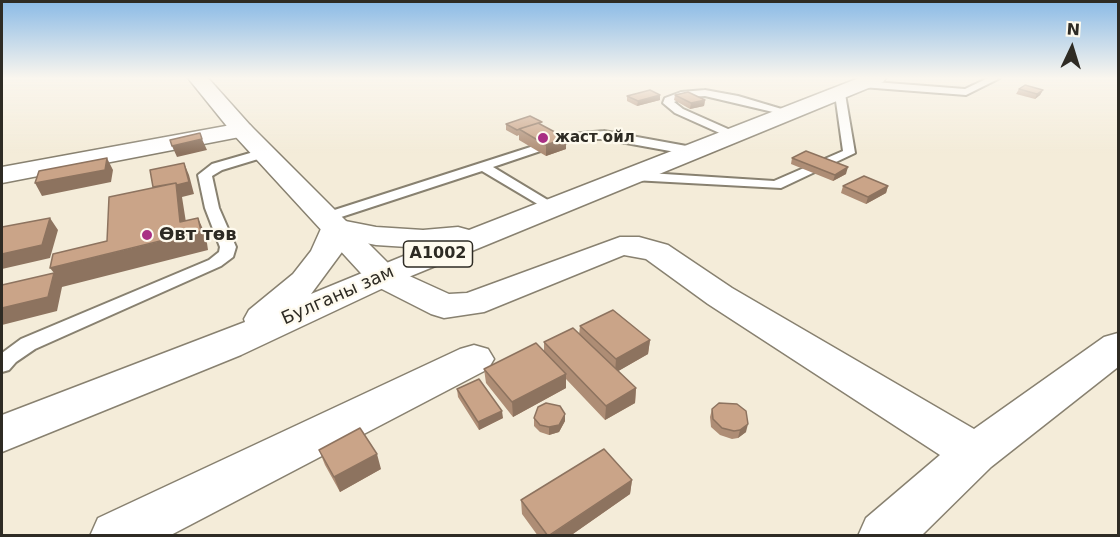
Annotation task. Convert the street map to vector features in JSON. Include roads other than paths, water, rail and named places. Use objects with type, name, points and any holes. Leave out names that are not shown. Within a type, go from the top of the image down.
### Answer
[{"type":"main road","points":[[219,103],[242,130],[382,276],[444,306],[471,303],[620,246],[639,246],[657,252],[720,296],[975,453]]},
{"type":"main road","name":"Булганы зам","points":[[2,434],[227,345],[382,276],[815,103]]},
{"type":"main road","points":[[2,174],[242,130]]},
{"type":"main road","points":[[331,223],[376,236],[423,239],[478,232],[552,208]]},
{"type":"main road","points":[[227,345],[272,312],[304,281],[326,252],[331,223]]},
{"type":"main road","points":[[884,536],[975,453],[1119,347]]},
{"type":"main road","points":[[116,536],[474,359]]},
{"type":"lane","points":[[668,103],[679,111],[733,135]]},
{"type":"lane","points":[[753,103],[790,113]]},
{"type":"lane","points":[[633,176],[776,185],[849,153],[857,103]]},
{"type":"lane","points":[[331,223],[483,166],[575,136],[604,135],[692,151]]},
{"type":"lane","points":[[2,365],[9,357],[28,344],[215,263],[227,254],[228,247],[212,208],[204,175],[217,166],[264,153]]},
{"type":"lane","points":[[483,166],[552,208]]},
{"type":"place","name":"жаст ойл","points":[[543,138]]},
{"type":"place","name":"Өвт төв","points":[[147,235]]}]
